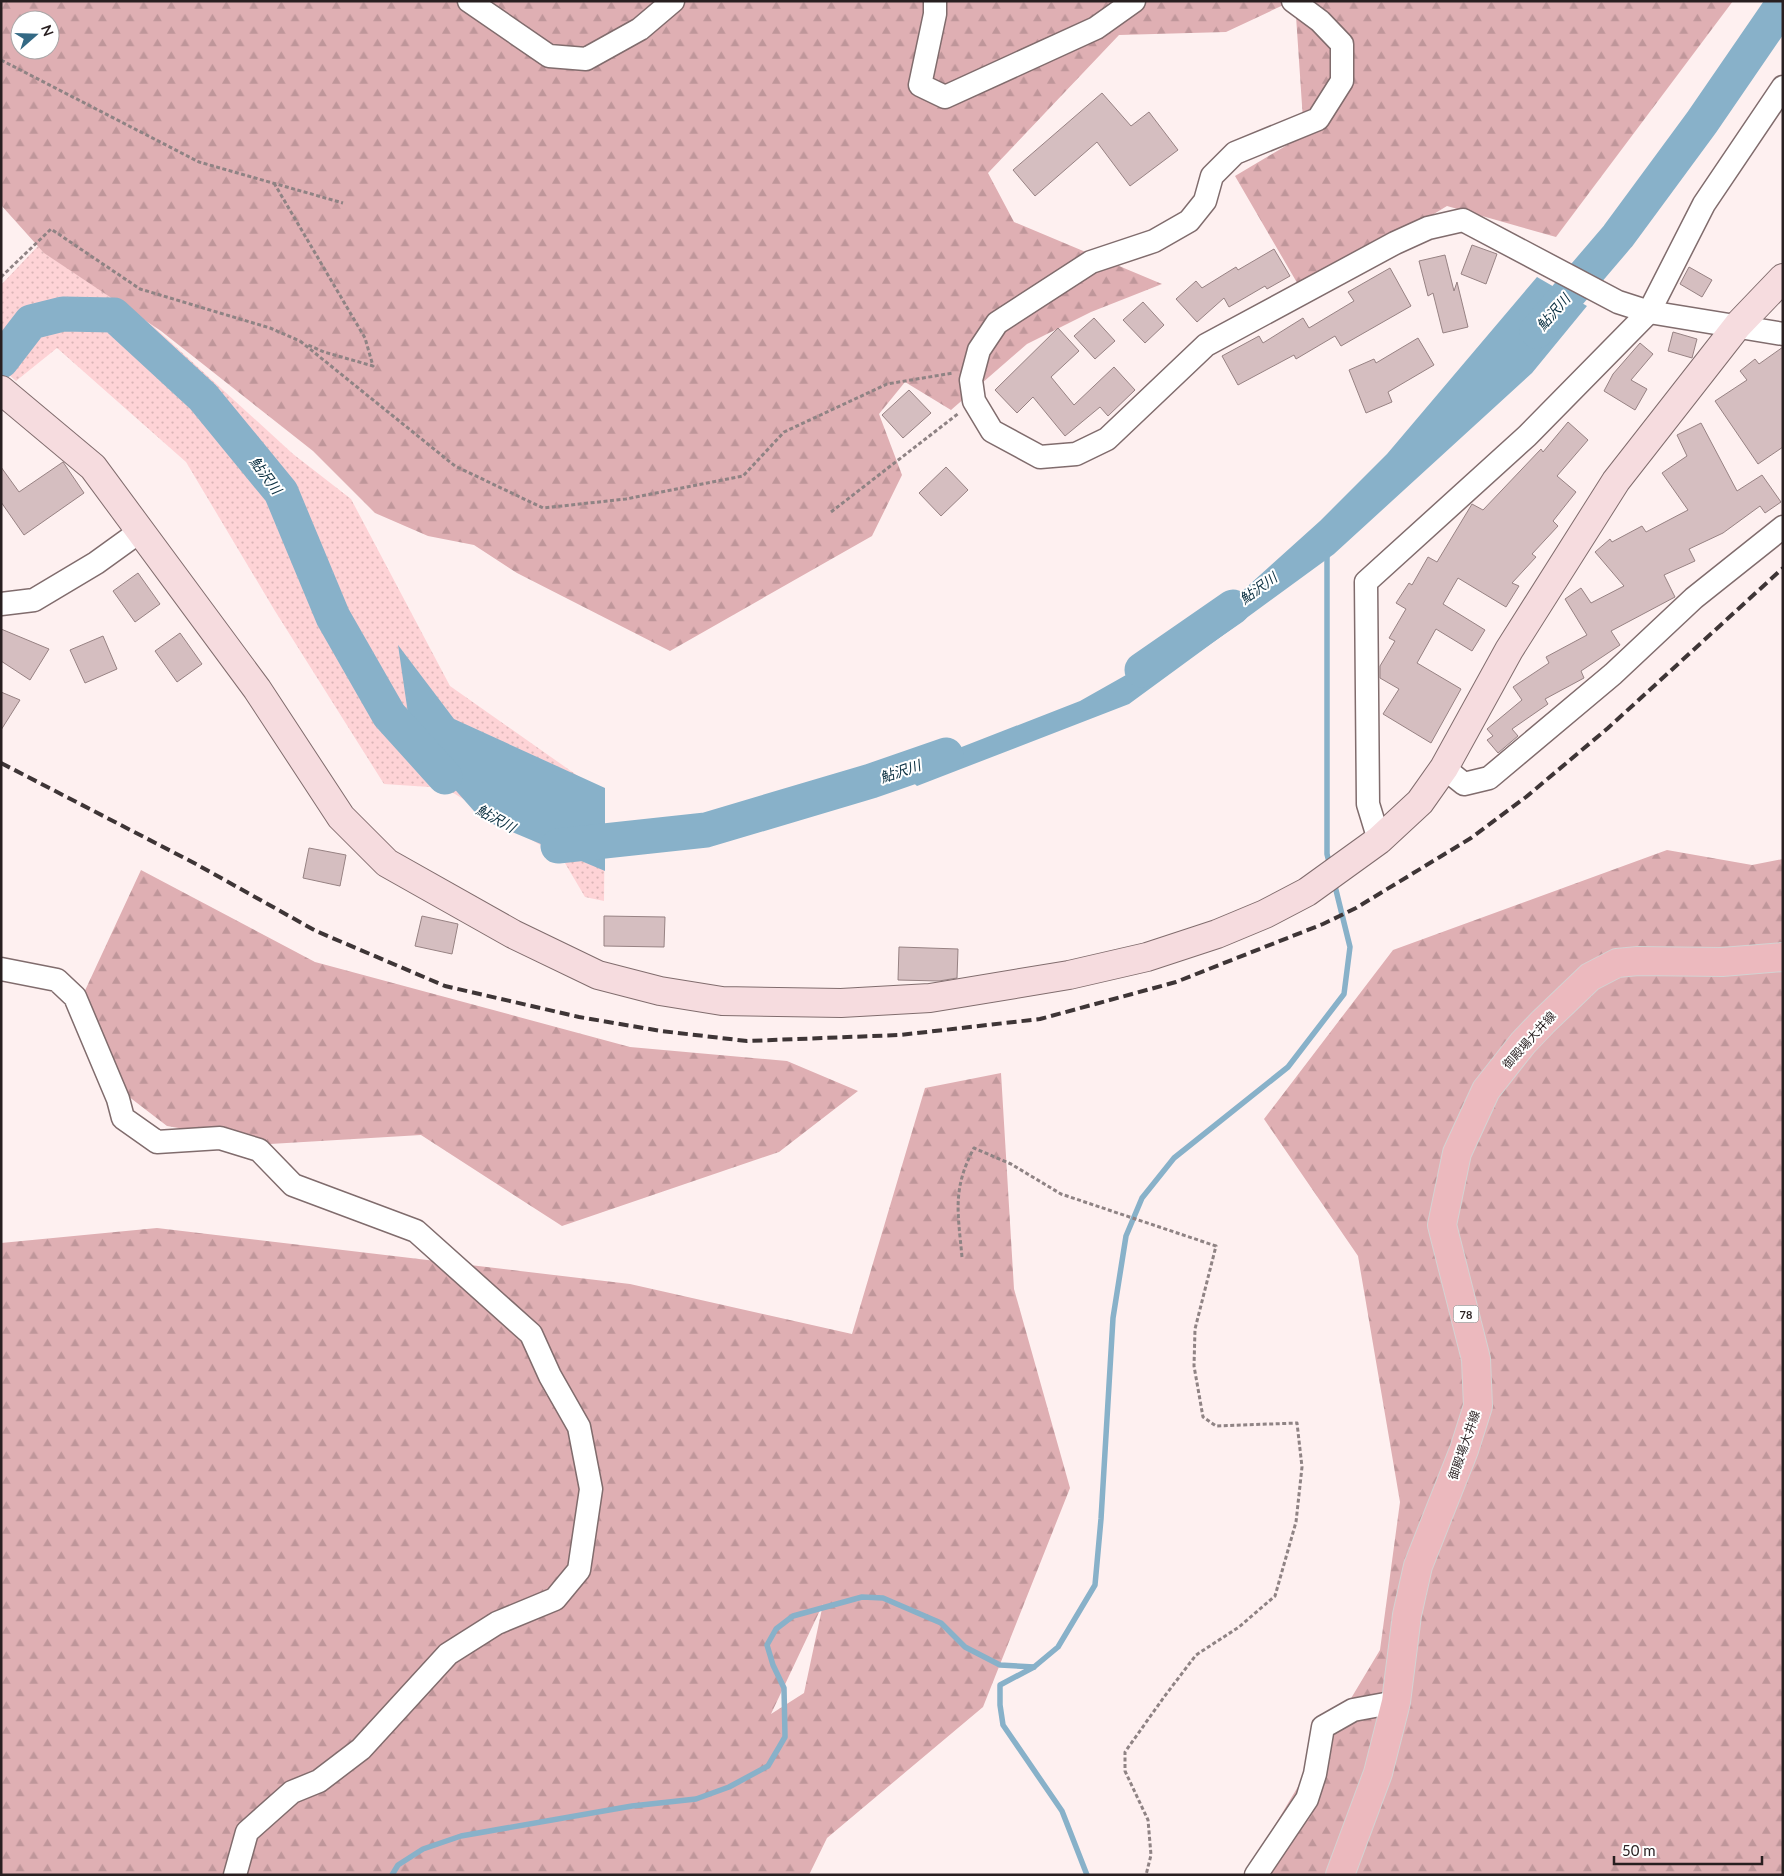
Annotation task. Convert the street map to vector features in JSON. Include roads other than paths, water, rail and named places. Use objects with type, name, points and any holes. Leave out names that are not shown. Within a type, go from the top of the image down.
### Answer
[{"type":"main road","name":"御殿場大井線","points":[[1340,1875],[1378,1773],[1396,1702],[1408,1615],[1418,1566],[1464,1450],[1478,1406],[1476,1359],[1442,1225],[1457,1153],[1486,1090],[1522,1044],[1543,1022],[1590,978],[1617,963],[1638,961],[1722,962],[1783,957]]},
{"type":"street","points":[[468,1],[549,56],[586,59],[640,28],[673,1]]},
{"type":"street","points":[[935,1],[935,14],[920,85],[945,97],[1096,28],[1134,1]]},
{"type":"street","points":[[1293,1],[1320,21],[1342,44],[1342,81],[1318,119],[1235,153],[1212,176],[1205,201],[1189,221],[1154,241],[1091,262],[997,323],[979,350],[971,380],[974,401],[992,430],[1040,457],[1076,454],[1107,440],[1206,345],[1395,243],[1428,228],[1463,220],[1618,302],[1649,312],[1738,325],[1783,334]]},
{"type":"street","points":[[1379,840],[1368,804],[1366,582],[1527,436],[1649,312],[1704,204],[1783,87]]},
{"type":"street","points":[[4,393],[93,467],[139,532],[257,689],[341,817],[387,863],[513,934],[598,976],[660,991],[722,1001],[841,1003],[930,998],[1070,975],[1147,957],[1217,934],[1265,914],[1307,892],[1356,859],[1379,840],[1420,802],[1444,768],[1509,650],[1616,481],[1738,325],[1783,278]]},
{"type":"street","points":[[1444,768],[1464,784],[1489,778],[1612,674],[1694,598],[1783,527]]},
{"type":"street","points":[[1,604],[34,600],[96,564],[139,532]]},
{"type":"street","points":[[1,969],[57,980],[75,997],[118,1099],[123,1118],[157,1142],[220,1138],[260,1150],[294,1185],[416,1231],[467,1274],[532,1334],[550,1376],[579,1427],[591,1489],[579,1570],[555,1599],[497,1623],[448,1654],[361,1749],[319,1781],[292,1792],[247,1832],[234,1875]]},
{"type":"street","points":[[1256,1875],[1307,1799],[1315,1774],[1323,1727],[1352,1710],[1396,1702]]},
{"type":"water","points":[[1537,277],[1587,306],[1532,373],[1334,554],[1129,704],[917,786],[900,771],[1080,701],[1188,640],[1320,521],[1387,454]]},
{"type":"water","points":[[398,645],[454,719],[605,788],[605,871],[481,819],[412,741]]},
{"type":"waterway","name":"鮎沢川","points":[[1537,331],[1618,236],[1702,122],[1783,4]]},
{"type":"waterway","name":"鮎沢川","points":[[1,361],[31,322],[63,314],[114,315],[203,397],[281,492],[333,617],[389,715],[445,777]]},
{"type":"waterway","points":[[1327,553],[1327,854],[1330,866]]},
{"type":"waterway","name":"鮎沢川","points":[[1142,670],[1233,607]]},
{"type":"waterway","name":"鮎沢川","points":[[558,846],[706,830],[871,781],[946,755]]},
{"type":"waterway","points":[[1087,1875],[1062,1811],[1003,1725],[1000,1685],[1034,1667],[1058,1647],[1095,1585],[1101,1519],[1113,1318],[1126,1236],[1142,1198],[1174,1158],[1288,1067],[1344,994],[1350,947],[1334,882]]},
{"type":"waterway","points":[[392,1875],[398,1865],[423,1849],[461,1836],[632,1806],[696,1799],[729,1787],[768,1766],[785,1737],[784,1688],[773,1665],[767,1645],[776,1629],[793,1616],[862,1597],[883,1598],[941,1623],[965,1647],[1000,1665],[1034,1667]]},
{"type":"railway","points":[[1,763],[196,864],[316,931],[445,986],[579,1017],[661,1031],[747,1041],[900,1035],[1040,1019],[1176,982],[1323,924],[1356,908],[1471,838],[1526,797],[1608,728],[1783,568]]}]
